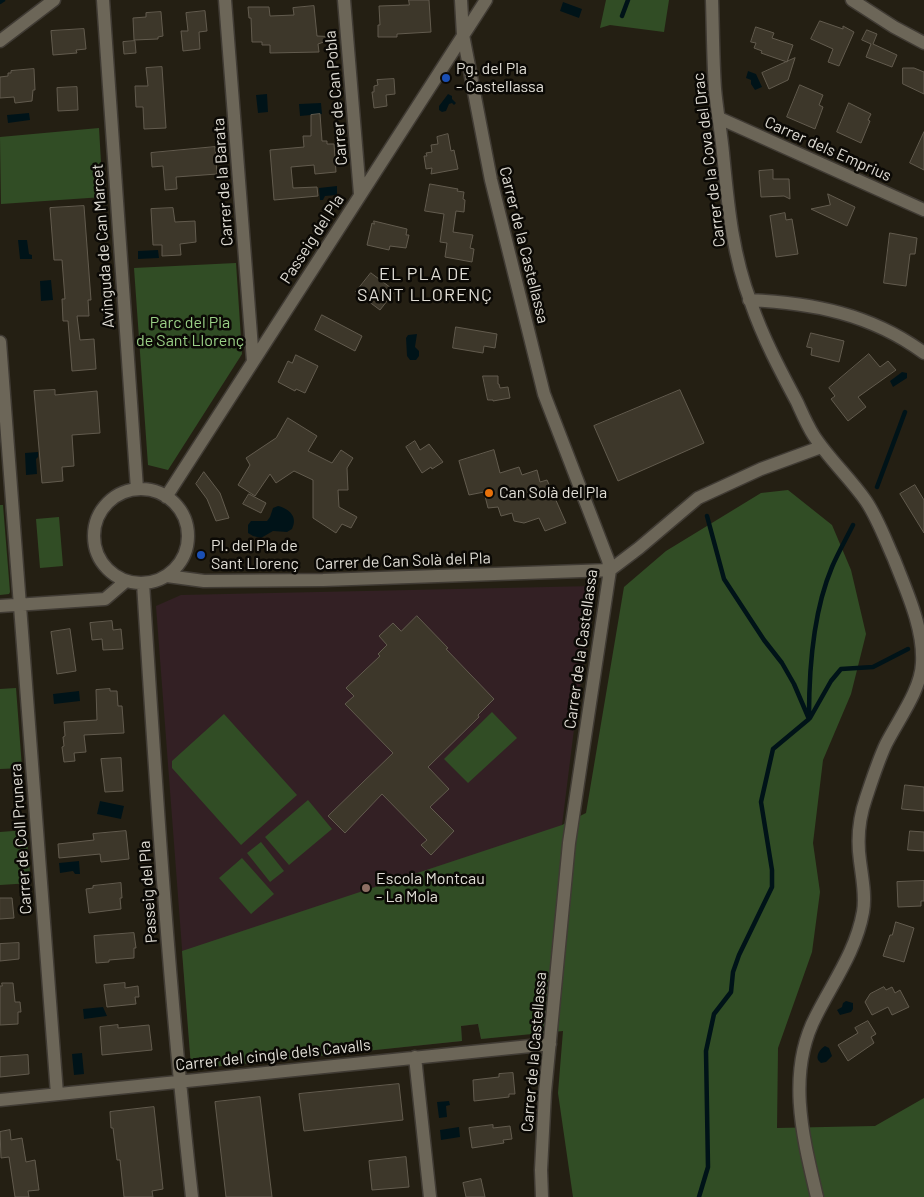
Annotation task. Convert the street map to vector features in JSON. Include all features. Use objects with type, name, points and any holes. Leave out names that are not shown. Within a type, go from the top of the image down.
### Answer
[{"type":"street","points":[[0,41],[54,0]]},
{"type":"street","name":"Avinguda de Can Marcet","points":[[103,0],[137,489]]},
{"type":"street","name":"Carrer de la Barata","points":[[225,0],[252,361]]},
{"type":"street","name":"Carrer de Can Pobla","points":[[344,0],[360,194]]},
{"type":"street","name":"Carrer de la Castellassa","points":[[461,0],[463,35],[491,180],[544,394],[608,560],[610,570],[569,843],[545,1092],[541,1170],[542,1197]]},
{"type":"street","name":"Passeig del Pla","points":[[166,497],[486,0]]},
{"type":"street","name":"Carrer de la Cova del Drac","points":[[712,0],[715,88],[728,211],[737,258],[750,300],[778,367],[812,432],[821,447],[864,498],[878,521],[906,588],[919,635],[922,664],[914,692],[887,743],[864,802],[859,831],[859,858],[864,908],[852,951],[815,1017],[802,1049],[799,1074],[800,1115],[817,1197]]},
{"type":"street","points":[[852,0],[894,27],[924,43]]},
{"type":"street","name":"Carrer dels Emprius","points":[[719,118],[924,210]]},
{"type":"street","points":[[750,300],[824,308],[863,319],[902,338],[924,353]]},
{"type":"street","name":"Carrer de Coll Prunera","points":[[0,342],[57,1094]]},
{"type":"street","points":[[610,570],[698,498],[761,469],[821,447]]},
{"type":"street","points":[[137,489],[153,491],[166,497],[177,506],[183,516],[188,534],[187,546],[183,557],[175,569],[167,576],[152,582],[142,583],[126,581],[114,575],[102,564],[96,551],[93,536],[96,521],[103,508],[112,499],[125,492],[137,489]]},
{"type":"street","name":"Carrer de Can Solà del Pla","points":[[167,576],[204,582],[332,580],[610,570]]},
{"type":"street","points":[[0,606],[105,599],[126,581]]},
{"type":"street","name":"Passeig del Pla","points":[[142,583],[179,1081],[192,1197]]},
{"type":"street","name":"Carrer del cingle dels Cavalls","points":[[0,1100],[550,1044]]},
{"type":"street","points":[[414,1057],[430,1197]]},
{"type":"shaded area","points":[[563,2],[582,9],[579,18],[560,11]]},
{"type":"shaded area","points":[[748,71],[756,74],[762,87],[755,90],[751,80],[746,78]]},
{"type":"shaded area","points":[[267,94],[268,112],[258,113],[256,95]]},
{"type":"shaded area","points":[[448,94],[452,96],[456,103],[454,105],[452,103],[449,104],[446,111],[442,112],[439,110],[439,106]]},
{"type":"shaded area","points":[[321,103],[322,114],[300,116],[299,104]]},
{"type":"shaded area","points":[[29,113],[30,120],[8,123],[7,115]]},
{"type":"shaded area","points":[[337,186],[337,195],[325,196],[323,200],[320,200],[319,188]]},
{"type":"shaded area","points":[[18,240],[27,240],[29,254],[32,255],[32,259],[20,259]]},
{"type":"shaded area","points":[[158,250],[159,258],[138,259],[138,251]]},
{"type":"shaded area","points":[[51,280],[53,300],[41,301],[40,281]]},
{"type":"shaded area","points":[[417,334],[415,347],[419,351],[419,356],[416,360],[410,360],[407,356],[406,338],[408,335]]},
{"type":"shaded area","points":[[902,372],[907,373],[907,378],[893,387],[890,381]]},
{"type":"shaded area","points":[[38,452],[36,459],[37,474],[26,475],[25,453]]},
{"type":"shaded area","points":[[278,506],[292,514],[294,525],[292,529],[287,532],[273,531],[261,538],[248,533],[248,525],[251,521],[267,521],[273,508]]},
{"type":"shaded area","name":"Escola Montcau - La Mola","points":[[595,586],[597,589],[577,705],[562,825],[540,1031],[537,1033],[481,1039],[478,1024],[461,1026],[462,1041],[193,1069],[191,1067],[156,606],[181,595]]},
{"type":"shaded area","points":[[79,691],[80,701],[54,704],[53,694]]},
{"type":"shaded area","points":[[100,801],[124,806],[121,819],[97,814]]},
{"type":"shaded area","points":[[79,861],[80,874],[75,874],[73,871],[60,873],[59,863]]},
{"type":"shaded area","points":[[846,1001],[853,1003],[853,1009],[851,1012],[840,1015],[837,1010]]},
{"type":"shaded area","points":[[103,1007],[107,1016],[84,1019],[83,1009]]},
{"type":"shaded area","points":[[825,1046],[829,1048],[832,1056],[826,1062],[821,1063],[818,1060],[818,1056],[820,1050]]},
{"type":"shaded area","points":[[82,1053],[84,1074],[74,1075],[72,1054]]},
{"type":"shaded area","points":[[449,1101],[450,1105],[446,1106],[447,1117],[439,1118],[437,1102]]},
{"type":"shaded area","points":[[459,1127],[460,1137],[441,1140],[440,1130]]},
{"type":"green space","points":[[606,0],[669,0],[664,32],[610,25],[600,28]]},
{"type":"green space","points":[[99,128],[103,197],[1,204],[0,137]]},
{"type":"green space","name":"Parc del Pla de Sant Llorenç","points":[[236,263],[242,354],[168,470],[148,465],[134,268]]},
{"type":"green space","points":[[788,490],[832,525],[851,570],[866,634],[851,694],[823,760],[813,843],[820,892],[812,952],[778,1048],[777,1128],[875,1126],[924,1098],[924,1197],[573,1197],[558,1093],[563,1031],[481,1039],[478,1024],[461,1026],[462,1041],[193,1069],[191,1067],[182,951],[562,825],[586,813],[624,587],[666,551],[761,493]]},
{"type":"green space","points":[[0,505],[3,505],[10,592],[9,594],[0,595]]},
{"type":"green space","points":[[59,517],[63,566],[40,568],[36,519]]},
{"type":"green space","points":[[16,688],[22,768],[0,769],[0,689]]},
{"type":"green space","points":[[492,712],[517,738],[468,783],[444,759]]},
{"type":"green space","points":[[224,714],[297,795],[241,845],[172,768],[172,761]]},
{"type":"green space","points":[[308,800],[332,829],[289,865],[265,837]]},
{"type":"green space","points":[[26,830],[31,883],[0,885],[0,832]]},
{"type":"green space","points":[[261,842],[284,871],[270,882],[247,853]]},
{"type":"green space","points":[[242,858],[274,894],[251,914],[219,878]]},
{"type":"building","points":[[409,0],[429,0],[431,32],[397,34],[397,37],[378,37],[378,25],[380,25],[379,6],[409,5]]},
{"type":"building","points":[[314,6],[317,36],[338,37],[318,44],[319,52],[270,53],[270,45],[262,45],[262,42],[252,42],[251,18],[249,18],[248,7],[269,7],[270,16],[294,15],[293,8]]},
{"type":"building","points":[[205,11],[207,31],[199,32],[200,49],[183,51],[181,31],[188,31],[186,13]]},
{"type":"building","points":[[161,12],[163,36],[158,37],[158,39],[134,40],[133,18],[146,17],[146,13]]},
{"type":"building","points":[[820,21],[843,29],[843,26],[854,32],[839,66],[828,62],[833,49],[811,39]]},
{"type":"building","points":[[756,27],[774,33],[772,38],[793,45],[787,62],[761,53],[762,51],[754,48],[756,43],[751,42]]},
{"type":"building","points":[[84,29],[86,49],[76,50],[77,53],[53,55],[51,31]]},
{"type":"building","points":[[867,30],[877,34],[873,44],[897,55],[892,67],[866,57],[871,44],[862,40]]},
{"type":"building","points":[[135,41],[136,53],[124,54],[123,42]]},
{"type":"building","points":[[795,58],[788,80],[769,89],[762,73]]},
{"type":"building","points":[[162,67],[166,128],[144,129],[143,107],[136,107],[135,86],[148,86],[146,68]]},
{"type":"building","points":[[903,68],[914,68],[924,72],[924,94],[903,84]]},
{"type":"building","points":[[34,69],[35,90],[33,90],[32,101],[15,103],[14,97],[0,98],[0,77],[8,76],[8,73],[11,73],[11,71]]},
{"type":"building","points":[[394,79],[395,94],[386,95],[387,106],[374,108],[372,92],[374,92],[374,86],[378,85],[377,80]]},
{"type":"building","points":[[800,85],[823,95],[819,105],[823,107],[815,129],[787,117]]},
{"type":"building","points":[[77,87],[78,110],[58,111],[57,88]]},
{"type":"building","points":[[849,103],[871,114],[861,143],[837,132]]},
{"type":"building","points":[[320,114],[322,141],[327,141],[327,144],[334,144],[336,172],[315,174],[314,165],[291,167],[293,188],[317,187],[318,196],[274,200],[270,150],[304,147],[303,136],[311,136],[311,115]]},
{"type":"building","points":[[924,132],[924,170],[910,163]]},
{"type":"building","points":[[448,134],[451,151],[454,150],[458,169],[431,174],[432,168],[426,169],[424,156],[427,156],[426,153],[432,152],[431,145],[438,144],[437,137]]},
{"type":"building","points":[[215,147],[217,174],[176,177],[177,189],[165,190],[163,166],[152,167],[151,153]]},
{"type":"building","points":[[773,170],[773,179],[789,179],[790,199],[784,196],[761,197],[759,171]]},
{"type":"building","points":[[430,184],[458,189],[457,191],[464,192],[464,212],[456,211],[453,232],[473,235],[470,248],[474,249],[472,262],[445,257],[447,243],[440,242],[444,214],[425,211]]},
{"type":"building","points":[[828,194],[855,207],[847,226],[811,209],[830,205]]},
{"type":"building","points":[[84,206],[91,300],[88,300],[89,316],[77,316],[80,340],[94,339],[96,369],[72,371],[68,321],[63,321],[62,299],[65,299],[62,260],[54,260],[50,208]]},
{"type":"building","points":[[173,208],[175,222],[195,221],[196,242],[180,244],[181,255],[162,256],[162,245],[153,245],[151,209]]},
{"type":"building","points":[[785,213],[786,220],[792,219],[798,254],[776,257],[770,216]]},
{"type":"building","points":[[374,221],[407,229],[406,235],[409,235],[406,248],[390,246],[389,250],[367,245]]},
{"type":"building","points":[[890,233],[917,238],[915,254],[910,254],[906,286],[884,283]]},
{"type":"building","points":[[371,273],[395,291],[380,310],[356,292]]},
{"type":"building","points":[[322,315],[362,336],[355,351],[315,330]]},
{"type":"building","points":[[456,327],[497,334],[495,348],[484,346],[483,353],[453,348]]},
{"type":"building","points":[[811,333],[844,341],[839,362],[811,355],[812,348],[807,347]]},
{"type":"building","points":[[869,354],[880,367],[888,361],[896,370],[858,397],[866,407],[848,421],[831,399],[835,396],[829,388]]},
{"type":"building","points":[[296,355],[318,366],[305,393],[296,389],[295,391],[278,382],[288,361],[292,363]]},
{"type":"building","points":[[483,376],[498,376],[500,388],[508,387],[510,398],[488,400]]},
{"type":"building","points":[[55,390],[55,395],[97,391],[100,433],[72,435],[74,466],[62,467],[63,481],[42,483],[34,391]]},
{"type":"building","points":[[680,390],[704,443],[618,481],[594,426]]},
{"type":"building","points":[[288,418],[317,436],[308,451],[332,463],[341,450],[353,458],[347,468],[348,490],[338,490],[339,507],[357,517],[351,528],[342,524],[336,533],[313,518],[313,480],[294,471],[276,483],[270,474],[255,496],[238,485],[250,465],[246,458],[276,438]]},
{"type":"building","points":[[415,441],[420,450],[429,444],[443,462],[422,473],[406,447]]},
{"type":"building","points":[[494,450],[500,473],[519,467],[522,475],[537,470],[540,482],[547,480],[566,523],[545,531],[539,518],[524,523],[514,521],[512,513],[501,516],[498,507],[488,508],[484,492],[469,495],[459,461]]},
{"type":"building","points":[[204,472],[220,493],[229,518],[216,521],[207,499],[196,484]]},
{"type":"building","points":[[915,485],[924,500],[924,533],[900,494]]},
{"type":"building","points":[[249,494],[266,503],[261,513],[243,504]]},
{"type":"building","points":[[417,616],[494,699],[478,715],[479,717],[428,767],[449,789],[430,807],[454,831],[431,855],[421,845],[427,840],[382,794],[345,833],[328,816],[393,753],[345,704],[354,696],[346,688],[380,656],[378,654],[387,645],[379,636],[393,623],[401,631]]},
{"type":"building","points":[[112,621],[113,630],[121,629],[123,649],[103,650],[102,639],[92,640],[90,623]]},
{"type":"building","points":[[70,629],[76,671],[57,674],[51,632]]},
{"type":"building","points":[[110,689],[110,691],[117,691],[118,706],[122,706],[124,733],[84,735],[86,752],[74,753],[75,761],[64,762],[62,747],[64,746],[63,737],[65,736],[64,722],[97,720],[96,690]]},
{"type":"building","points":[[121,758],[123,791],[105,792],[101,759]]},
{"type":"building","points":[[905,785],[924,787],[924,811],[902,809]]},
{"type":"building","points":[[126,831],[129,859],[101,862],[100,854],[59,858],[58,844],[94,840],[93,834]]},
{"type":"building","points":[[910,831],[924,832],[924,851],[908,850]]},
{"type":"building","points":[[924,881],[924,901],[921,901],[921,906],[898,907],[897,882]]},
{"type":"building","points":[[121,883],[121,909],[89,913],[86,889],[93,888],[93,886]]},
{"type":"building","points":[[0,898],[12,898],[14,918],[0,919]]},
{"type":"building","points":[[896,922],[914,928],[904,962],[883,956]]},
{"type":"building","points":[[134,933],[136,948],[134,948],[134,958],[96,963],[94,936]]},
{"type":"building","points":[[19,943],[19,959],[0,961],[0,944]]},
{"type":"building","points":[[2,983],[13,983],[15,1002],[20,1002],[21,1012],[18,1012],[18,1024],[0,1025],[0,986],[2,986]]},
{"type":"building","points":[[125,983],[125,988],[138,986],[139,997],[135,997],[136,1004],[107,1007],[104,985]]},
{"type":"building","points":[[884,987],[886,990],[892,987],[895,993],[900,990],[909,1007],[892,1015],[888,1007],[872,1015],[865,1002],[870,994]]},
{"type":"building","points":[[868,1021],[876,1034],[871,1037],[874,1043],[848,1061],[838,1045],[858,1033],[855,1028]]},
{"type":"building","points":[[118,1025],[118,1028],[149,1025],[152,1050],[102,1055],[100,1027]]},
{"type":"building","points":[[28,1055],[29,1074],[0,1077],[0,1057]]},
{"type":"building","points":[[513,1073],[515,1094],[509,1094],[509,1097],[474,1101],[473,1080],[499,1077],[499,1074]]},
{"type":"building","points":[[399,1084],[403,1120],[304,1131],[299,1094]]},
{"type":"building","points":[[260,1097],[272,1197],[226,1197],[215,1102]]},
{"type":"building","points":[[154,1107],[163,1189],[152,1191],[153,1197],[124,1197],[120,1160],[117,1160],[110,1112]]},
{"type":"building","points":[[493,1125],[493,1128],[510,1126],[512,1139],[503,1140],[504,1143],[472,1148],[469,1128]]},
{"type":"building","points":[[10,1130],[11,1140],[22,1138],[26,1162],[35,1160],[39,1190],[28,1191],[29,1197],[15,1197],[9,1157],[1,1158],[0,1132]]},
{"type":"building","points":[[406,1157],[409,1187],[372,1190],[369,1161]]},
{"type":"building","points":[[481,1179],[485,1197],[466,1197],[463,1183]]},
{"type":"waterway","points":[[622,16],[628,0]]},
{"type":"waterway","points":[[877,487],[905,412]]},
{"type":"waterway","points":[[699,1197],[708,1167],[706,1051],[714,1014],[731,992],[733,972],[739,955],[772,887],[772,870],[761,802],[773,749],[809,719],[794,684],[782,663],[764,640],[724,579],[707,516]]},
{"type":"waterway","points":[[809,716],[811,659],[820,602],[832,567],[853,525]]},
{"type":"waterway","points":[[810,718],[831,681],[841,669],[873,667],[908,649]]},
{"type":"place","name":"Pg. del Pla - Castellassa","points":[[446,78]]},
{"type":"place","name":"Can Solà del Pla","points":[[489,493]]},
{"type":"place","name":"Pl. del Pla de Sant Llorenç","points":[[201,555]]},
{"type":"place","name":"Escola Montcau - La Mola","points":[[366,888]]},
{"type":"district","name":"EL PLA DE SANT LLORENÇ","points":[[425,284]]}]
